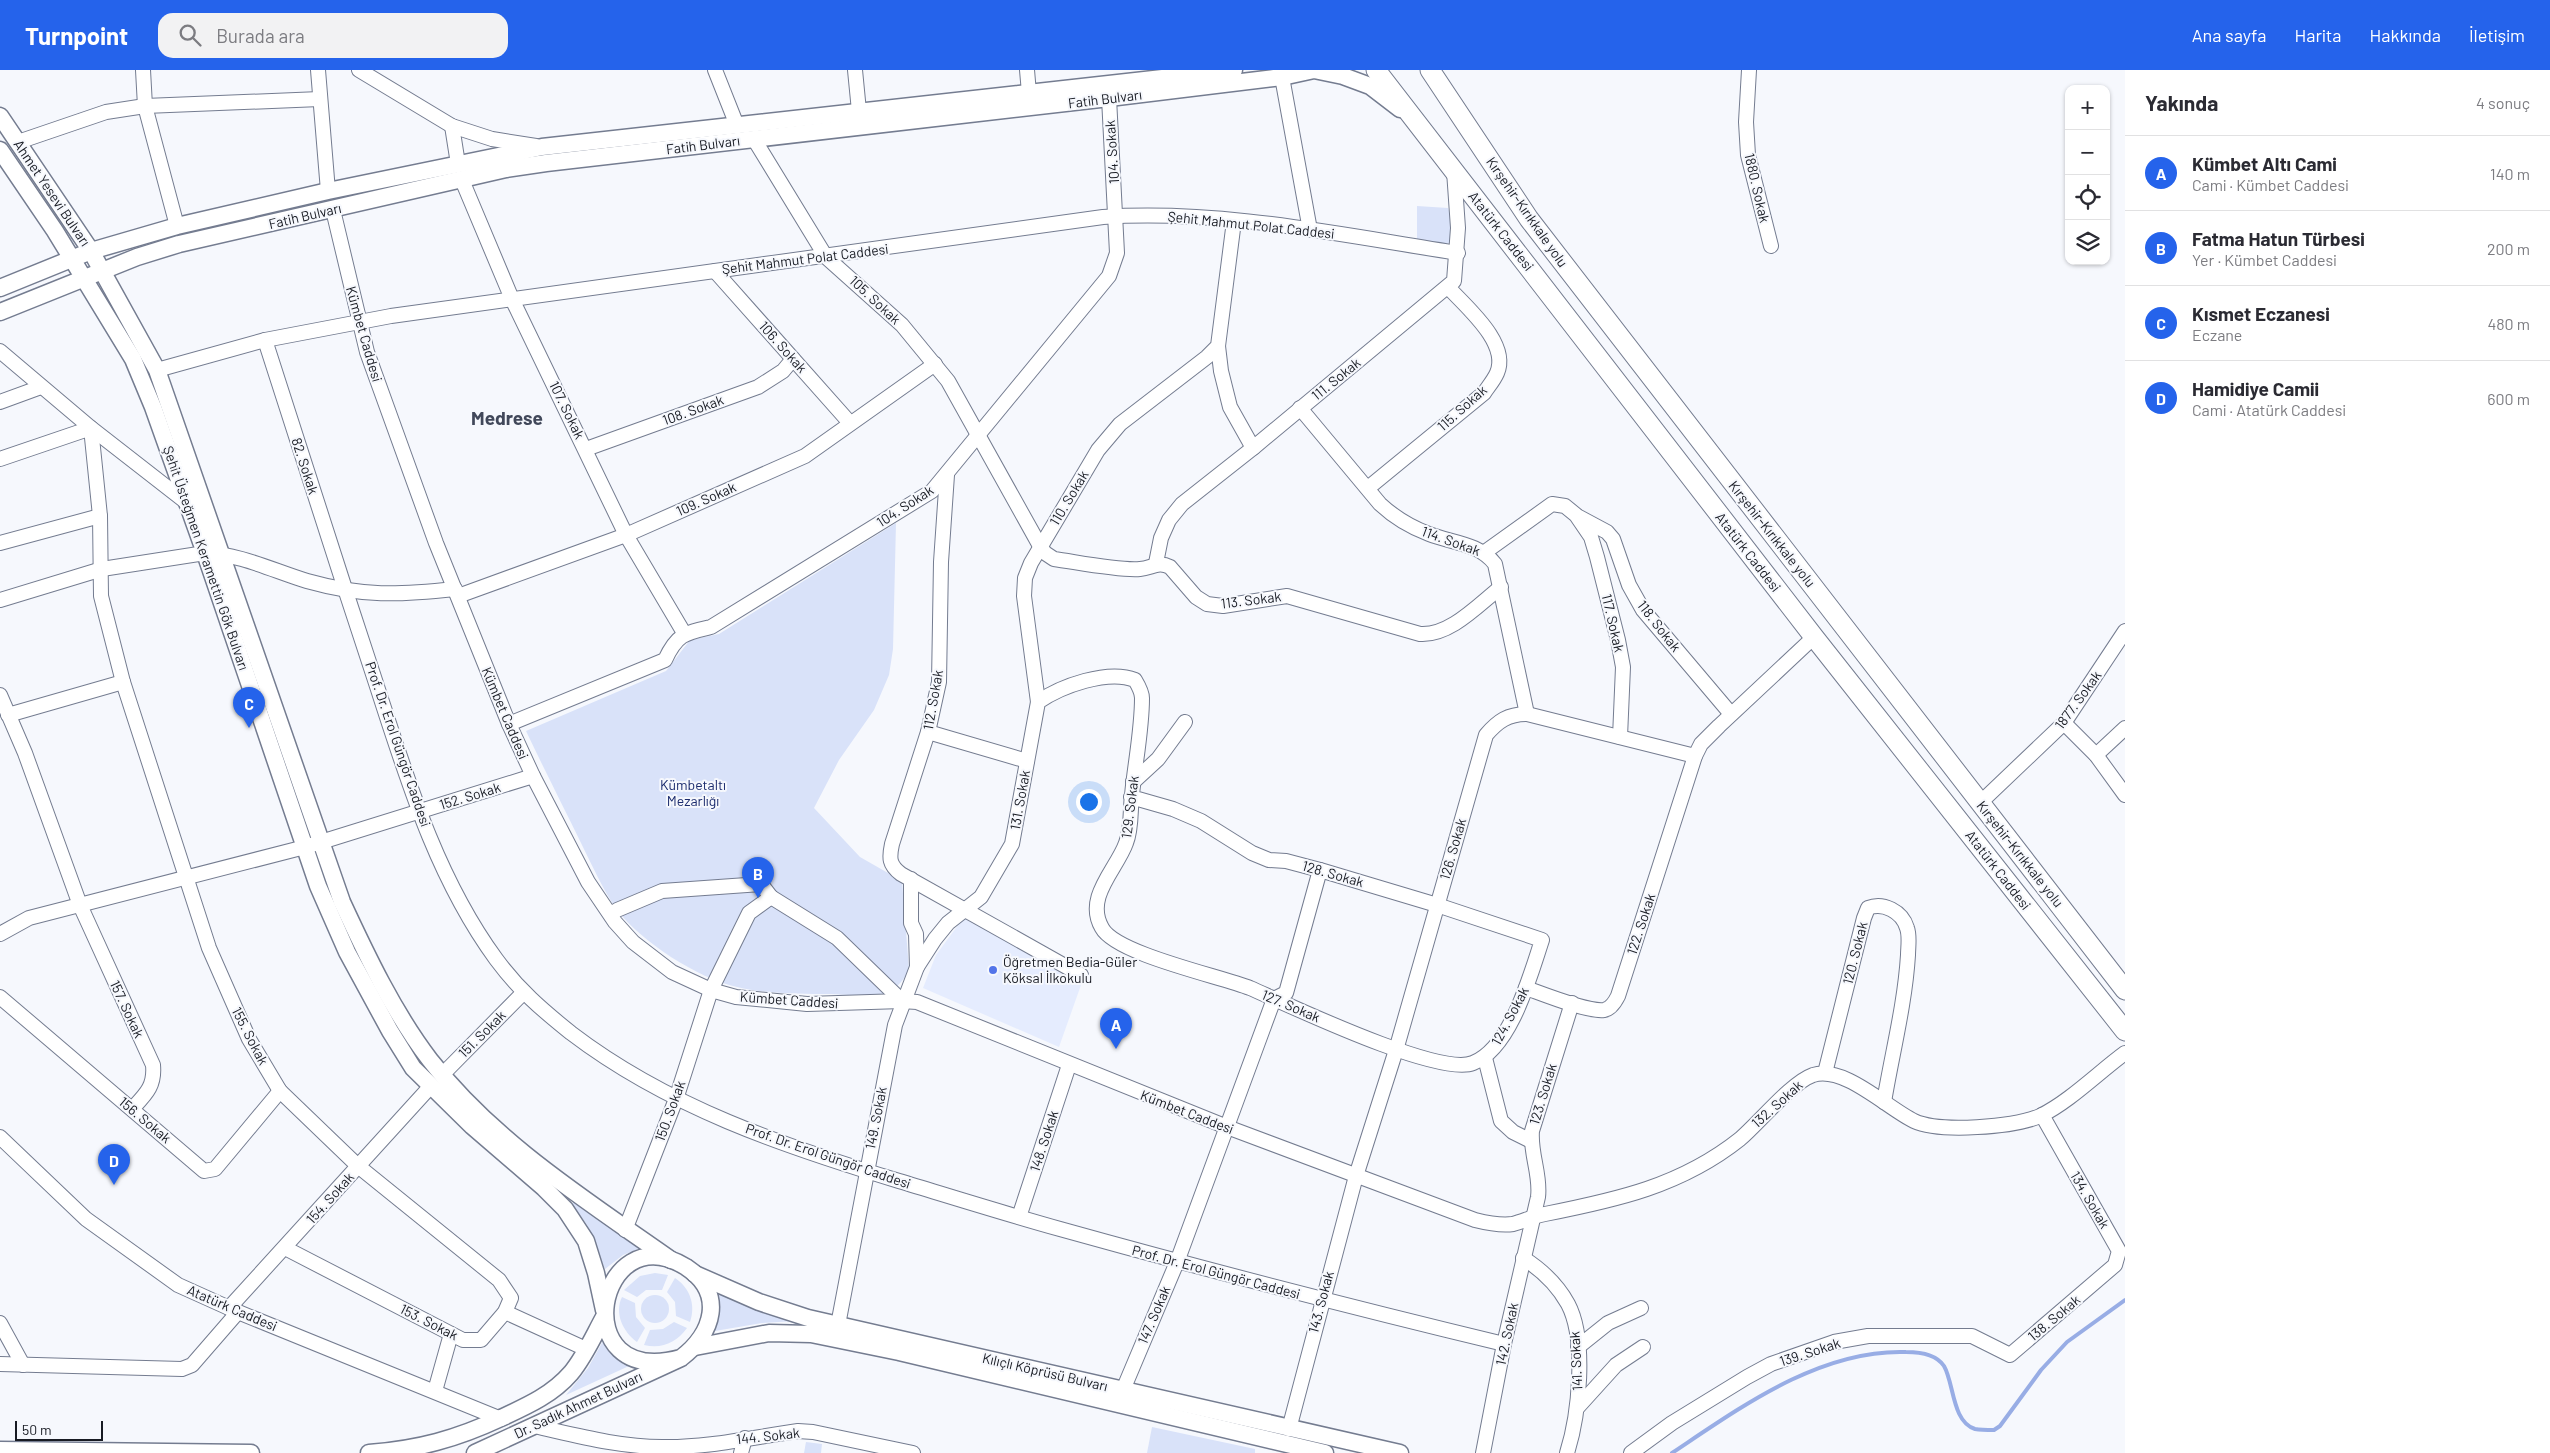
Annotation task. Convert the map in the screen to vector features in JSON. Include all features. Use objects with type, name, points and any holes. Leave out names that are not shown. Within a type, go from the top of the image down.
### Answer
[{"type":"highway","name":"Atatürk Caddesi","points":[[1376,70],[1814,636],[2125,1030]]},
{"type":"highway","name":"Kırşehir-Kırıkkale yolu","points":[[1430,70],[1529,219],[2125,990]]},
{"type":"main road","name":"Fatih Bulvarı","points":[[0,312],[102,271],[179,244],[333,210],[542,146],[736,123],[1234,70]]},
{"type":"main road","name":"Fatih Bulvarı","points":[[0,288],[91,251],[177,226],[328,191],[460,172],[1282,77],[1314,70]]},
{"type":"main road","points":[[1314,70],[1343,76],[1370,86],[1415,121]]},
{"type":"main road","name":"Ahmet Yesevi Bulvarı","points":[[0,116],[91,251],[102,271]]},
{"type":"main road","name":"Ahmet Yesevi Bulvarı","points":[[0,150],[73,259]]},
{"type":"main road","name":"Şehit Üsteğmen Keramettin Gök Bulvarı","points":[[73,259],[133,359],[153,407],[324,902],[347,952],[403,1054],[430,1087],[565,1209],[586,1241],[596,1273],[604,1313]]},
{"type":"main road","name":"Şehit Üsteğmen Keramettin Gök Bulvarı","points":[[102,271],[157,370],[342,902],[366,951],[411,1031],[442,1075],[509,1142],[625,1230],[671,1260]]},
{"type":"main road","points":[[656,1257],[671,1260],[695,1274],[706,1288],[710,1313],[708,1325],[696,1347],[681,1358],[662,1363],[650,1363],[627,1354],[610,1336],[604,1313],[608,1289],[622,1270],[644,1259],[656,1257]]},
{"type":"main road","name":"Kılıçlı Köprüsü Bulvarı","points":[[695,1274],[785,1311],[838,1325],[1400,1453]]},
{"type":"main road","name":"Dr. Sadık Ahmet Bulvarı","points":[[369,1453],[411,1449],[441,1442],[469,1433],[527,1407],[547,1394],[572,1372],[604,1313]]},
{"type":"main road","name":"Kılıçlı Köprüsü Bulvarı","points":[[696,1347],[769,1333],[811,1334],[909,1354],[1325,1453]]},
{"type":"main road","name":"Dr. Sadık Ahmet Bulvarı","points":[[475,1453],[681,1358]]},
{"type":"main road","points":[[0,1450],[251,1453]]},
{"type":"street","points":[[143,70],[145,106],[177,226]]},
{"type":"street","points":[[318,70],[328,191]]},
{"type":"street","points":[[359,70],[452,126],[492,139],[542,146]]},
{"type":"street","points":[[716,70],[736,123]]},
{"type":"street","points":[[855,70],[859,111]]},
{"type":"street","points":[[1027,70],[1029,93]]},
{"type":"street","name":"1880. Sokak","points":[[1749,70],[1746,122],[1748,155],[1771,246]]},
{"type":"street","points":[[1282,77],[1310,230]]},
{"type":"street","name":"104. Sokak","points":[[684,633],[711,627],[932,491],[1109,276],[1117,253],[1109,98]]},
{"type":"street","points":[[18,142],[106,112],[145,106],[320,100]]},
{"type":"street","name":"107. Sokak","points":[[452,126],[460,172],[512,299],[626,535],[684,633]]},
{"type":"street","name":"105. Sokak","points":[[754,139],[826,257],[902,325],[948,381],[979,436]]},
{"type":"street","points":[[1448,287],[1454,281],[1458,253],[1454,171]]},
{"type":"street","name":"Kümbet Caddesi","points":[[333,210],[358,322],[399,445],[509,724],[533,776],[588,882],[616,922],[649,956],[672,972],[712,990],[736,997],[807,1004],[902,1000],[917,1002],[1227,1128],[1475,1220],[1493,1224],[1512,1224],[1534,1216]]},
{"type":"street","name":"Şehit Mahmut Polat Caddesi","points":[[157,370],[266,340],[358,322],[1116,216],[1171,216],[1234,221],[1310,230],[1458,253]]},
{"type":"street","points":[[1234,221],[1218,346],[1221,371],[1230,408],[1253,448]]},
{"type":"street","name":"106. Sokak","points":[[715,271],[850,423]]},
{"type":"street","name":"111. Sokak","points":[[1156,563],[1161,538],[1169,520],[1182,504],[1448,287]]},
{"type":"street","name":"115. Sokak","points":[[1368,488],[1484,393],[1498,372],[1499,356],[1491,334],[1448,287]]},
{"type":"street","name":"82. Sokak","points":[[266,340],[346,591]]},
{"type":"street","name":"110. Sokak","points":[[1038,702],[1024,596],[1025,578],[1040,546],[1098,450],[1120,424],[1207,357],[1218,346]]},
{"type":"street","points":[[0,351],[90,428],[186,502]]},
{"type":"street","name":"108. Sokak","points":[[586,449],[758,386],[783,371],[793,359]]},
{"type":"street","name":"109. Sokak","points":[[0,600],[102,569],[205,553],[222,554],[306,581],[346,591],[382,595],[456,593],[626,535],[805,456],[935,364]]},
{"type":"street","points":[[0,402],[41,387]]},
{"type":"street","name":"114. Sokak","points":[[1300,408],[1380,504],[1401,521],[1430,534],[1485,552],[1498,570],[1527,714]]},
{"type":"street","points":[[0,459],[90,428]]},
{"type":"street","name":"155. Sokak","points":[[90,428],[100,516],[101,596],[123,682],[209,948],[249,1039],[280,1091],[358,1166]]},
{"type":"street","points":[[979,436],[1045,553],[1054,559],[1139,570],[1156,563]]},
{"type":"street","name":"112. Sokak","points":[[947,475],[941,562],[938,682],[928,732],[890,852],[890,861],[893,868],[911,879],[1081,975]]},
{"type":"street","name":"118. Sokak","points":[[1485,552],[1552,504],[1565,506],[1576,515],[1607,532],[1613,539],[1629,585],[1643,610],[1731,714]]},
{"type":"street","name":"117. Sokak","points":[[1576,515],[1591,538],[1618,640],[1623,667],[1620,737]]},
{"type":"street","points":[[0,543],[100,516]]},
{"type":"street","name":"113. Sokak","points":[[1156,563],[1170,567],[1196,597],[1207,604],[1223,606],[1288,596],[1420,634],[1432,635],[1445,630],[1501,587]]},
{"type":"street","name":"Prof. Dr. Erol Güngör Caddesi","points":[[346,591],[418,812],[462,904],[493,956],[522,993],[594,1050],[634,1077],[676,1099],[771,1140],[866,1171],[1177,1262],[1322,1300],[1504,1344]]},
{"type":"street","name":"1877. Sokak","points":[[1980,803],[2064,723],[2125,631]]},
{"type":"street","points":[[509,724],[665,660],[672,644],[684,633]]},
{"type":"street","points":[[1695,756],[1701,744],[1814,636]]},
{"type":"street","name":"129. Sokak","points":[[1038,702],[1061,688],[1083,682],[1118,676],[1135,680],[1142,696],[1127,841],[1098,899],[1097,912],[1102,928],[1118,943],[1184,966]]},
{"type":"street","points":[[8,715],[123,682]]},
{"type":"street","name":"157. Sokak","points":[[0,695],[80,905],[153,1064],[154,1078],[151,1088],[132,1109]]},
{"type":"street","name":"131. Sokak","points":[[917,967],[948,923],[981,897],[993,880],[1012,844],[1038,702]]},
{"type":"street","name":"126. Sokak","points":[[1356,1176],[1396,1050],[1486,735],[1504,718],[1515,714],[1527,714],[1695,756]]},
{"type":"street","points":[[1133,782],[1158,759],[1185,722]]},
{"type":"street","points":[[2064,723],[2096,755],[2125,795]]},
{"type":"street","points":[[2096,755],[2125,728]]},
{"type":"street","points":[[928,732],[1027,761]]},
{"type":"street","name":"122. Sokak","points":[[1526,988],[1572,1004],[1604,1010],[1613,1005],[1618,996],[1695,756]]},
{"type":"street","name":"152. Sokak","points":[[0,933],[29,918],[305,847],[533,776]]},
{"type":"street","name":"128. Sokak","points":[[1131,797],[1173,809],[1201,822],[1244,849],[1269,860],[1286,861],[1320,870],[1437,905],[1542,940]]},
{"type":"street","points":[[1227,1128],[1274,999],[1286,993],[1320,870]]},
{"type":"street","points":[[618,910],[662,891],[761,884],[770,897],[837,938],[902,1000],[917,967],[916,934],[911,923],[911,879]]},
{"type":"street","name":"150. Sokak","points":[[625,1230],[676,1099],[712,990],[749,913],[770,897]]},
{"type":"street","name":"120. Sokak","points":[[1825,1073],[1868,908],[1883,906],[1894,910],[1907,927],[1907,975],[1884,1102]]},
{"type":"street","name":"124. Sokak","points":[[1396,1050],[1456,1066],[1470,1064],[1485,1058],[1508,1026],[1526,988],[1542,940]]},
{"type":"street","name":"127. Sokak","points":[[1184,966],[1274,999],[1396,1050]]},
{"type":"street","name":"151. Sokak","points":[[442,1075],[522,993]]},
{"type":"street","name":"156. Sokak","points":[[0,997],[204,1170],[215,1169],[280,1091]]},
{"type":"street","name":"149. Sokak","points":[[838,1325],[866,1171],[895,1025],[902,1000]]},
{"type":"street","name":"123. Sokak","points":[[1534,1216],[1539,1186],[1531,1141],[1534,1122],[1572,1004]]},
{"type":"street","points":[[1825,1073],[1859,1086],[1914,1121],[1935,1126],[1976,1126],[2017,1122],[2042,1115],[2125,1053]]},
{"type":"street","points":[[1485,1058],[1501,1120],[1512,1132],[1531,1141]]},
{"type":"street","name":"148. Sokak","points":[[1019,1217],[1069,1065]]},
{"type":"street","name":"132. Sokak","points":[[1534,1216],[1608,1201],[1655,1188],[1681,1176],[1740,1138],[1797,1084],[1807,1078],[1825,1073]]},
{"type":"street","name":"154. Sokak","points":[[0,1364],[182,1369],[192,1364],[285,1248],[430,1087]]},
{"type":"street","name":"134. Sokak","points":[[2042,1115],[2119,1251],[2115,1265],[2098,1282]]},
{"type":"street","name":"147. Sokak","points":[[1122,1390],[1177,1262],[1227,1128]]},
{"type":"street","name":"Atatürk Caddesi","points":[[0,1137],[86,1219],[115,1242],[178,1285],[234,1310],[501,1419]]},
{"type":"street","points":[[358,1166],[499,1280],[511,1298],[505,1312],[586,1349]]},
{"type":"street","name":"143. Sokak","points":[[1289,1429],[1356,1176]]},
{"type":"street","name":"142. Sokak","points":[[1483,1453],[1504,1344],[1534,1216]]},
{"type":"street","name":"153. Sokak","points":[[285,1248],[463,1340],[481,1340],[505,1312]]},
{"type":"street","name":"141. Sokak","points":[[1523,1258],[1544,1272],[1568,1305],[1574,1318],[1578,1348],[1578,1407],[1567,1453]]},
{"type":"street","name":"138. Sokak","points":[[2010,1355],[2098,1282]]},
{"type":"street","points":[[1578,1348],[1608,1323],[1641,1308]]},
{"type":"street","points":[[0,1322],[23,1364]]},
{"type":"street","points":[[435,1391],[450,1334]]},
{"type":"street","name":"139. Sokak","points":[[1631,1453],[1672,1423],[1747,1377],[1771,1364],[1834,1342],[1868,1336],[1972,1336],[2010,1355]]},
{"type":"street","points":[[1578,1407],[1616,1365],[1643,1348]]},
{"type":"street","name":"144. Sokak","points":[[534,1426],[592,1439],[662,1448],[798,1431],[813,1432],[913,1453]]},
{"type":"street","points":[[741,1453],[745,1438]]},
{"type":"shaded area","name":"Öğretmen Bedia-Güler Köksal İlkokulu","points":[[964,917],[1081,985],[1059,1047],[923,988],[936,955]]},
{"type":"green space","points":[[1417,206],[1448,208],[1452,219],[1451,243],[1417,241]]},
{"type":"green space","name":"Kümbetaltı Mezarlığı","points":[[896,523],[893,649],[889,675],[874,710],[839,760],[814,808],[860,857],[902,881],[909,969],[903,980],[895,988],[886,993],[866,996],[771,992],[737,987],[705,976],[655,946],[617,910],[598,877],[526,731],[666,671],[690,640],[719,634]]},
{"type":"green space","points":[[575,1201],[641,1248],[623,1255],[605,1269],[587,1225],[572,1204]]},
{"type":"green space","points":[[655,1273],[668,1275],[662,1290],[646,1290],[637,1297],[624,1290],[640,1276]]},
{"type":"green space","points":[[675,1278],[685,1287],[690,1297],[692,1316],[690,1322],[676,1316],[675,1302],[667,1292]]},
{"type":"green space","points":[[717,1292],[795,1321],[762,1323],[715,1331],[718,1317]]},
{"type":"green space","points":[[655,1295],[665,1299],[669,1309],[665,1319],[655,1323],[645,1319],[641,1309],[645,1299]]},
{"type":"green space","points":[[622,1297],[635,1303],[636,1317],[645,1328],[637,1342],[621,1322],[619,1309]]},
{"type":"green space","points":[[674,1322],[687,1328],[678,1338],[668,1344],[657,1346],[644,1345],[650,1330],[663,1329]]},
{"type":"green space","points":[[603,1341],[629,1366],[566,1395],[588,1368]]},
{"type":"green space","points":[[1152,1427],[1255,1449],[1255,1453],[1147,1453]]},
{"type":"green space","points":[[806,1442],[822,1444],[821,1453],[804,1453]]},
{"type":"waterway","points":[[1672,1453],[1726,1417],[1783,1384],[1843,1360],[1874,1354],[1916,1352],[1927,1354],[1937,1359],[1944,1366],[1947,1373],[1962,1419],[1967,1425],[1975,1429],[1994,1430],[2000,1426],[2041,1370],[2067,1342],[2125,1300]]},
{"type":"place","name":"Kısmet Eczanesi","points":[[249,728]]},
{"type":"place","name":"Fatma Hatun Türbesi","points":[[758,898]]},
{"type":"place","name":"Öğretmen Bedia-Güler Köksal İlkokulu","points":[[993,970]]},
{"type":"place","name":"Kümbet Altı Cami","points":[[1116,1049]]},
{"type":"place","name":"Hamidiye Camii","points":[[114,1185]]},
{"type":"district","name":"Medrese","points":[[507,418]]}]
